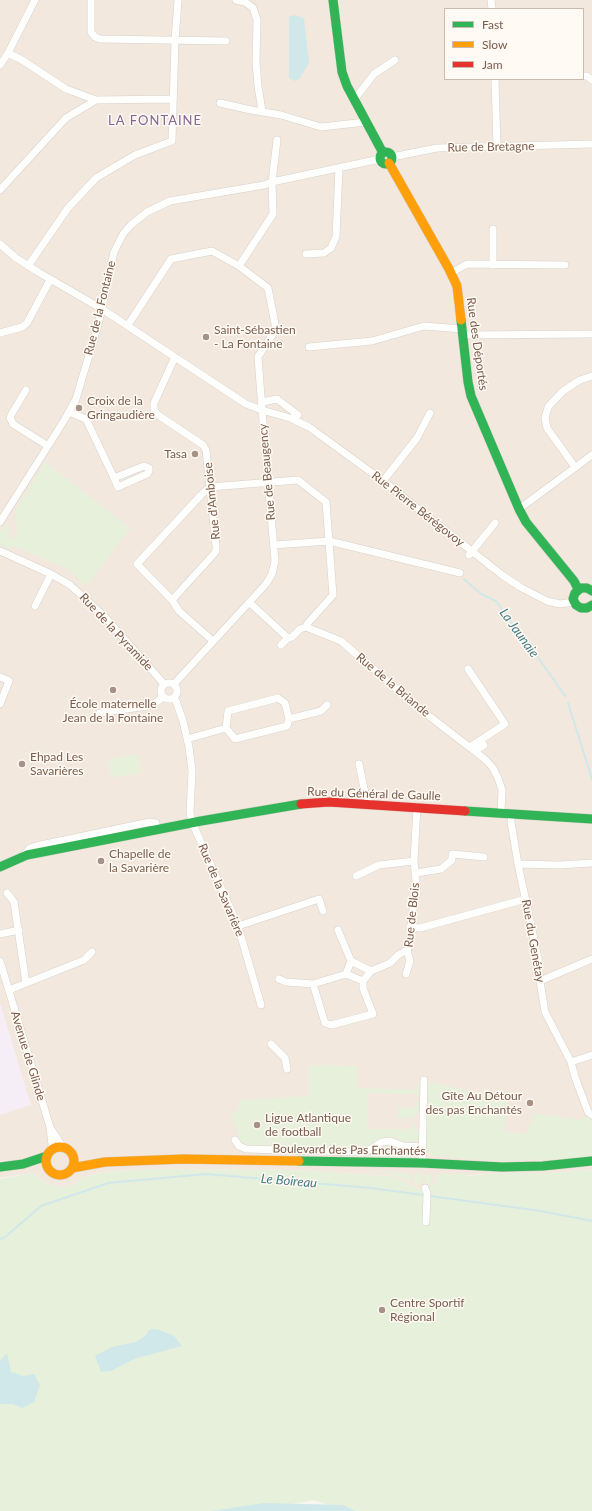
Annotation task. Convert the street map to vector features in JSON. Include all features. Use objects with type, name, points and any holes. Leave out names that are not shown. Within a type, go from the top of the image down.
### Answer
[{"type":"street","points":[[0,65],[8,53],[35,0]]},
{"type":"street","points":[[92,0],[91,32],[100,40],[226,41]]},
{"type":"street","points":[[28,266],[68,208],[96,178],[135,155],[172,141],[172,99],[178,0]]},
{"type":"street","points":[[236,0],[252,2],[257,20],[256,62],[262,111]]},
{"type":"street","name":"Rue des Déportés","points":[[333,0],[342,72],[347,86],[457,286],[468,382],[471,396],[519,509],[526,522],[574,581],[578,589]]},
{"type":"street","points":[[8,53],[22,60],[66,89],[96,100],[172,99]]},
{"type":"street","points":[[354,100],[374,74],[394,60]]},
{"type":"street","points":[[495,80],[497,147]]},
{"type":"street","points":[[0,190],[66,118],[96,100]]},
{"type":"street","points":[[220,103],[281,115],[321,127],[366,122]]},
{"type":"street","points":[[238,266],[273,214],[272,182],[277,140]]},
{"type":"street","name":"Rue de Bretagne","points":[[386,158],[437,148],[592,144]]},
{"type":"street","name":"Rue de la Fontaine","points":[[0,522],[76,399],[102,309],[117,243],[123,234],[138,219],[158,206],[170,202],[264,185],[272,182],[386,158]]},
{"type":"street","points":[[306,254],[324,254],[334,243],[336,237],[339,168]]},
{"type":"street","points":[[493,229],[494,265]]},
{"type":"street","name":"Rue de Beaugency","points":[[0,244],[16,258],[50,280],[128,325],[246,404],[262,410],[275,561],[272,574],[266,584],[174,684]]},
{"type":"street","points":[[128,325],[171,259],[212,251],[238,266],[268,288],[276,329],[258,358],[262,410]]},
{"type":"street","points":[[451,273],[467,264],[565,265]]},
{"type":"street","points":[[0,333],[22,328],[27,323],[50,280]]},
{"type":"street","points":[[310,347],[372,340],[424,326],[463,332],[592,334]]},
{"type":"street","name":"Rue d'Amboise","points":[[172,600],[216,551],[206,450],[203,445],[158,415],[154,410],[154,403],[175,357]]},
{"type":"street","points":[[575,467],[547,428],[544,418],[548,407],[563,391],[580,380],[592,376]]},
{"type":"street","points":[[26,390],[10,418],[13,424],[48,446]]},
{"type":"street","points":[[262,402],[277,399],[298,415]]},
{"type":"street","name":"Rue Pierre Bérégovoy","points":[[262,410],[290,418],[309,427],[383,481],[470,553],[537,597],[560,604],[574,602]]},
{"type":"street","points":[[69,412],[86,419],[114,478]]},
{"type":"street","points":[[383,481],[417,438],[430,413]]},
{"type":"street","points":[[519,509],[592,455]]},
{"type":"street","points":[[213,641],[179,611],[172,600],[137,564],[210,487],[298,480],[326,502],[333,595],[306,627],[300,628],[281,645]]},
{"type":"street","points":[[470,553],[495,523]]},
{"type":"street","points":[[274,546],[329,541],[460,573]]},
{"type":"street","name":"Rue de la Pyramide","points":[[0,551],[51,574],[70,585],[94,606],[164,684]]},
{"type":"street","points":[[35,606],[51,574]]},
{"type":"street","points":[[590,608],[580,608],[574,602],[574,596],[578,589],[587,588],[592,591]]},
{"type":"street","points":[[249,602],[288,638]]},
{"type":"street","name":"Rue de la Briande","points":[[306,627],[341,641],[420,709],[494,768],[502,790],[501,813]]},
{"type":"street","points":[[468,669],[505,724],[472,749]]},
{"type":"street","points":[[0,677],[9,681],[0,704]]},
{"type":"street","points":[[164,684],[174,684],[177,692],[176,695],[173,698],[168,699],[163,697],[161,691],[164,684]]},
{"type":"street","points":[[100,713],[154,705],[163,697]]},
{"type":"street","points":[[173,698],[176,701],[187,739],[192,771],[190,812],[192,822]]},
{"type":"street","points":[[278,698],[285,703],[289,719],[287,726],[235,739],[226,728],[228,711],[278,698]]},
{"type":"street","points":[[289,719],[321,711],[327,705]]},
{"type":"street","points":[[187,739],[226,728]]},
{"type":"street","points":[[472,749],[484,745]]},
{"type":"street","points":[[359,764],[365,792],[370,804]]},
{"type":"street","name":"Rue du Général de Gaulle","points":[[0,859],[192,822],[296,804],[329,802],[370,804],[592,819]]},
{"type":"street","name":"Rue de Blois","points":[[406,974],[410,961],[407,950],[410,945],[410,927],[417,890],[414,860],[418,807]]},
{"type":"street","name":"Rue du Genétay","points":[[511,814],[518,864],[538,958],[545,1012],[571,1062],[588,1112],[592,1115]]},
{"type":"street","name":"Rue de la Savarière","points":[[192,822],[238,926],[261,1005]]},
{"type":"street","points":[[416,873],[441,869],[452,860],[452,854],[484,857]]},
{"type":"street","name":"Rue du Général de Gaulle","points":[[0,867],[26,855]]},
{"type":"street","points":[[356,876],[379,865],[414,860]]},
{"type":"street","points":[[518,864],[558,866],[592,863]]},
{"type":"street","points":[[7,893],[14,902],[26,983]]},
{"type":"street","points":[[238,926],[319,899],[324,911]]},
{"type":"street","points":[[410,927],[420,928],[526,899]]},
{"type":"street","points":[[0,934],[19,930]]},
{"type":"street","points":[[338,930],[351,961],[371,971]]},
{"type":"street","points":[[313,984],[325,1023],[331,1025],[373,1014],[363,988],[363,981],[371,971],[390,963],[407,950]]},
{"type":"street","points":[[9,990],[84,960],[92,952]]},
{"type":"street","points":[[540,981],[592,959]]},
{"type":"street","name":"Avenue de Glinde","points":[[0,961],[50,1127],[52,1146],[49,1153]]},
{"type":"street","points":[[346,974],[351,961]]},
{"type":"street","points":[[279,978],[286,982],[313,984],[346,974],[363,981]]},
{"type":"street","points":[[271,1044],[285,1058],[287,1069]]},
{"type":"street","points":[[571,1062],[592,1055]]},
{"type":"street","points":[[422,1163],[424,1080]]},
{"type":"street","name":"Avenue de Glinde","points":[[50,1127],[63,1147]]},
{"type":"street","name":"Boulevard des Pas Enchantés","points":[[235,1140],[239,1146],[246,1149],[357,1152],[371,1149],[382,1142],[390,1141],[404,1146],[422,1147]]},
{"type":"street","points":[[23,1164],[49,1153],[55,1148],[63,1147],[70,1151],[74,1157],[72,1168],[68,1172],[59,1174],[52,1172],[46,1161],[49,1153]]},
{"type":"street","name":"Boulevard des Pas Enchantés","points":[[74,1157],[105,1162]]},
{"type":"street","name":"Boulevard des Pas Enchantés","points":[[72,1168],[105,1162],[183,1159],[422,1163],[502,1167],[543,1166],[592,1161]]},
{"type":"street","points":[[0,1167],[23,1164],[48,1166]]},
{"type":"street","points":[[426,1190],[426,1218]]},
{"type":"shaded area","points":[[0,0],[592,0],[592,1170],[549,1173],[497,1173],[443,1177],[436,1184],[425,1189],[419,1189],[392,1176],[294,1170],[151,1169],[103,1172],[81,1178],[74,1184],[63,1188],[46,1183],[33,1173],[0,1178]]},
{"type":"shaded area","points":[[0,1003],[31,1105],[0,1115]]},
{"type":"green space","points":[[45,462],[130,528],[87,586],[67,569],[17,547],[8,549],[0,545],[0,533],[6,523],[8,523],[10,539],[15,538],[18,532],[15,511]]},
{"type":"green space","points":[[138,754],[141,773],[110,778],[108,759]]},
{"type":"green space","points":[[308,1065],[357,1066],[357,1088],[417,1090],[417,1084],[419,1084],[419,1096],[417,1097],[417,1094],[368,1093],[367,1129],[411,1129],[413,1125],[419,1131],[419,1142],[404,1142],[396,1138],[387,1137],[378,1139],[366,1149],[248,1146],[240,1142],[231,1112],[238,1111],[238,1100],[309,1096]]},
{"type":"green space","points":[[427,1082],[507,1098],[504,1132],[527,1134],[534,1113],[579,1120],[586,1116],[591,1116],[592,1158],[499,1161],[432,1156],[424,1148]]},
{"type":"green space","points":[[417,1102],[419,1102],[419,1113],[411,1118],[397,1118],[397,1107],[416,1108]]},
{"type":"green space","points":[[387,1144],[410,1149],[410,1158],[370,1157],[370,1154]]},
{"type":"green space","points":[[151,1169],[294,1170],[392,1176],[419,1189],[436,1184],[438,1181],[435,1181],[435,1174],[467,1174],[466,1176],[497,1173],[549,1173],[592,1170],[592,1511],[344,1511],[314,1500],[256,1511],[0,1511],[0,1179],[33,1173],[46,1183],[63,1188],[74,1184],[81,1178],[103,1172]]},
{"type":"green space","points":[[369,1171],[409,1173],[410,1182],[392,1174]]},
{"type":"green space","points":[[413,1173],[421,1173],[421,1180],[424,1187],[413,1181]]},
{"type":"green space","points":[[425,1174],[431,1174],[432,1183],[427,1185],[424,1180]]},
{"type":"water","points":[[294,15],[304,18],[309,63],[300,78],[295,81],[289,78],[289,17]]},
{"type":"water","points":[[150,1329],[160,1330],[174,1336],[182,1346],[134,1359],[111,1371],[101,1372],[95,1356],[112,1347],[136,1342],[145,1336]]},
{"type":"water","points":[[7,1353],[11,1372],[24,1376],[34,1374],[40,1385],[34,1402],[22,1408],[12,1404],[0,1404],[0,1361]]},
{"type":"water","points":[[264,1503],[343,1505],[355,1511],[211,1511]]},
{"type":"waterway","name":"La Jaunaie","points":[[464,579],[481,594],[496,601],[523,639],[526,640],[565,696]]},
{"type":"waterway","name":"La Jaunaie","points":[[568,703],[592,779]]},
{"type":"waterway","name":"Le Boireau","points":[[0,1239],[4,1238],[41,1206],[108,1183],[206,1174],[371,1188],[541,1211],[592,1221]]},
{"type":"traffic: fast","points":[[333,0],[342,72],[347,86],[383,153]]},
{"type":"traffic: fast","points":[[386,152],[390,154],[392,158],[390,162],[386,164],[382,162],[380,158],[382,154],[386,152]]},
{"type":"traffic: fast","points":[[461,320],[471,396],[519,509],[526,522],[574,581],[578,589]]},
{"type":"traffic: fast","points":[[592,591],[587,588],[581,588],[575,593],[573,599],[576,605],[581,608],[587,608],[592,605]]},
{"type":"traffic: fast","points":[[0,867],[27,855],[201,821],[301,804]]},
{"type":"traffic: fast","points":[[465,811],[592,819]]},
{"type":"traffic: fast","points":[[0,1167],[23,1164],[47,1156]]},
{"type":"traffic: fast","points":[[299,1161],[422,1163],[502,1167],[543,1166],[592,1161]]},
{"type":"traffic: slow","points":[[389,163],[449,269],[457,286],[461,320]]},
{"type":"traffic: slow","points":[[60,1147],[70,1151],[74,1161],[70,1171],[60,1175],[50,1171],[46,1161],[50,1151],[60,1147]]},
{"type":"traffic: slow","points":[[72,1168],[105,1162],[183,1159],[299,1161]]},
{"type":"traffic: jam","points":[[301,804],[329,802],[465,811]]},
{"type":"place","name":"Saint-Sébastien - La Fontaine","points":[[206,337]]},
{"type":"place","name":"Croix de la Gringaudière","points":[[79,408]]},
{"type":"place","name":"Tasa","points":[[195,454]]},
{"type":"place","name":"École maternelle Jean de la Fontaine","points":[[113,690]]},
{"type":"place","name":"Ehpad Les Savarières","points":[[22,764]]},
{"type":"place","name":"Chapelle de la Savarière","points":[[101,861]]},
{"type":"place","name":"Gîte Au Détour des pas Enchantés","points":[[530,1103]]},
{"type":"place","name":"Ligue Atlantique de football","points":[[257,1125]]},
{"type":"place","name":"Centre Sportif Régional","points":[[382,1310]]},
{"type":"district","name":"LA FONTAINE","points":[[155,121]]}]
